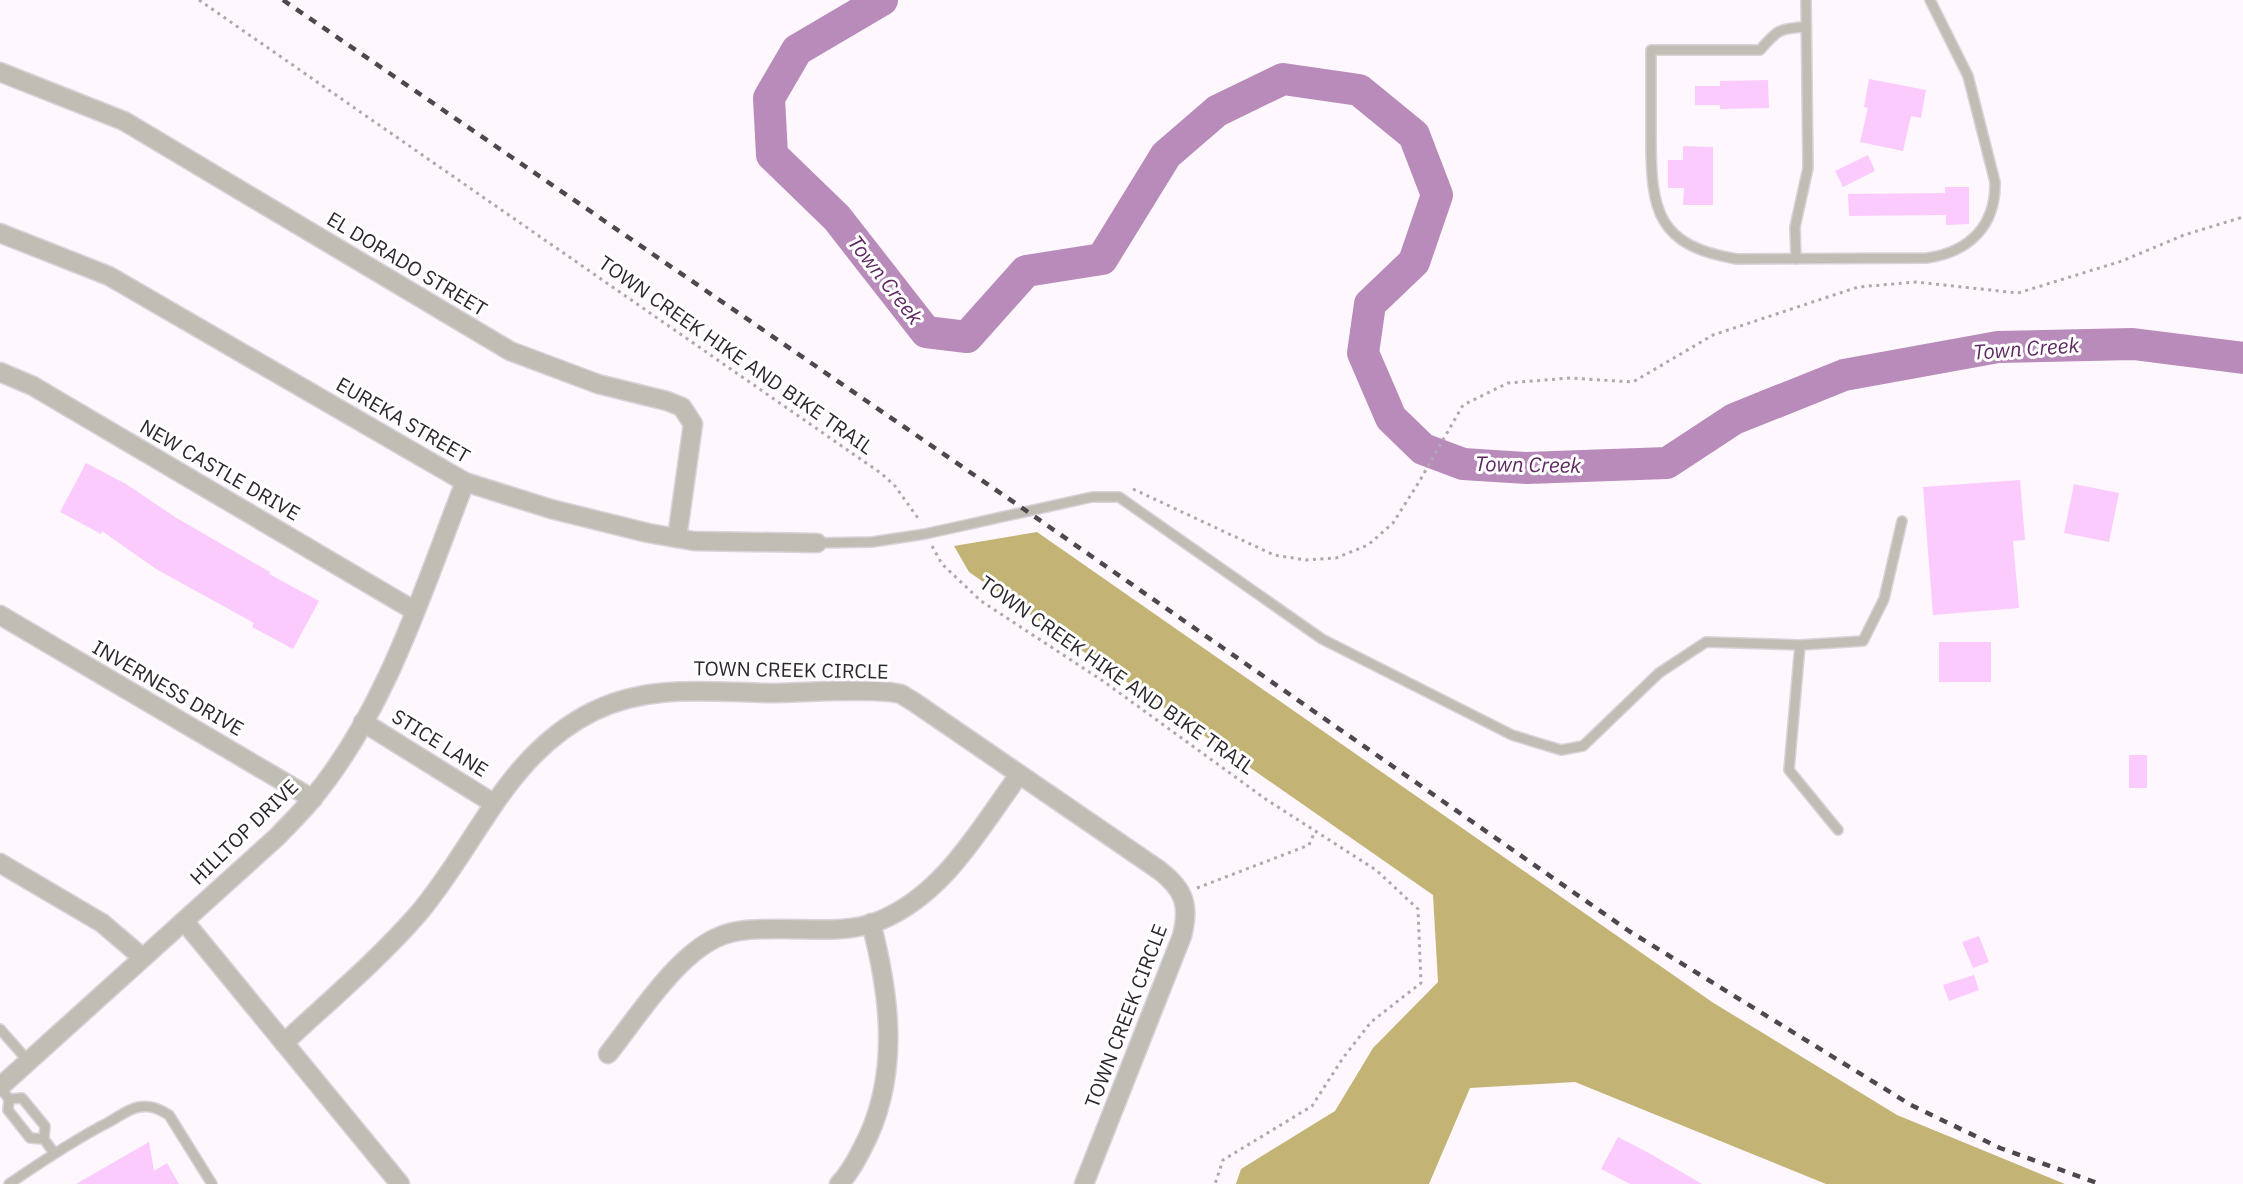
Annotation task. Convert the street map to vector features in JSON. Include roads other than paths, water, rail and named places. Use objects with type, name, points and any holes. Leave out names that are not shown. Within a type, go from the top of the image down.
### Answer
[{"type":"street","name":"EL DORADO STREET","points":[[0,72],[124,121],[510,351],[598,384],[667,400],[682,407],[693,424],[677,538]]},
{"type":"street","name":"EUREKA STREET","points":[[0,233],[109,276],[465,482],[551,509],[648,533],[717,542],[817,543]]},
{"type":"street","name":"NEW CASTLE DRIVE","points":[[0,372],[51,397],[415,611]]},
{"type":"street","name":"HILLTOP DRIVE","points":[[3,1091],[29,1062],[278,836],[313,799],[363,722],[396,658],[465,482]]},
{"type":"street","name":"INVERNESS DRIVE","points":[[0,615],[313,799]]},
{"type":"street","name":"TOWN CREEK CIRCLE","points":[[284,1043],[374,960],[419,913],[460,857],[494,803],[527,761],[572,723],[622,700],[683,690],[767,693],[890,692],[901,694],[914,702],[1159,870],[1182,894],[1186,908],[1182,936],[1084,1184]]},
{"type":"street","name":"STICE LANE","points":[[363,722],[494,803]]},
{"type":"street","points":[[608,1054],[664,982],[700,948],[716,938],[738,931],[843,928],[871,923],[912,902],[943,876],[958,859],[1019,774]]},
{"type":"street","points":[[0,862],[102,923],[143,958]]},
{"type":"street","points":[[184,921],[399,1184]]},
{"type":"street","points":[[839,1184],[856,1162],[868,1137],[884,1091],[887,1067],[888,1013],[871,923]]},
{"type":"lane","points":[[1796,259],[1796,227],[1808,168],[1806,0]]},
{"type":"lane","points":[[1806,27],[1784,27],[1774,33],[1760,50],[1651,50],[1651,180],[1660,217],[1675,234],[1692,247],[1715,256],[1737,259],[1941,256],[1968,243],[1981,231],[1991,214],[1995,182],[1974,96],[1956,48],[1930,0]]},
{"type":"lane","points":[[817,543],[872,542],[926,534],[1092,497],[1119,497],[1322,639],[1512,735],[1561,750],[1583,746],[1659,674],[1706,642],[1800,645],[1863,641],[1884,599],[1902,521]]},
{"type":"lane","points":[[1800,645],[1789,770],[1838,830]]},
{"type":"lane","points":[[0,1029],[29,1062]]},
{"type":"lane","points":[[3,1091],[8,1110],[30,1138],[44,1139]]},
{"type":"lane","points":[[3,1091],[22,1098],[45,1126],[44,1139],[54,1152]]},
{"type":"lane","points":[[9,1184],[54,1152],[132,1109],[149,1106],[159,1108],[169,1115],[212,1184]]},
{"type":"waterway","name":"Town Creek","points":[[882,0],[797,50],[769,98],[772,155],[837,218],[926,332],[967,337],[1026,271],[1102,259],[1166,155],[1217,111],[1283,79],[1359,90],[1414,135],[1437,195],[1414,262],[1370,304],[1363,353],[1391,418],[1423,449],[1463,464],[1527,468],[1667,463],[1734,419],[1844,375],[1998,347],[2133,344],[2243,358]]},
{"type":"railway","points":[[283,0],[1028,512],[1629,931],[1911,1105],[2000,1148],[2100,1184]]}]
